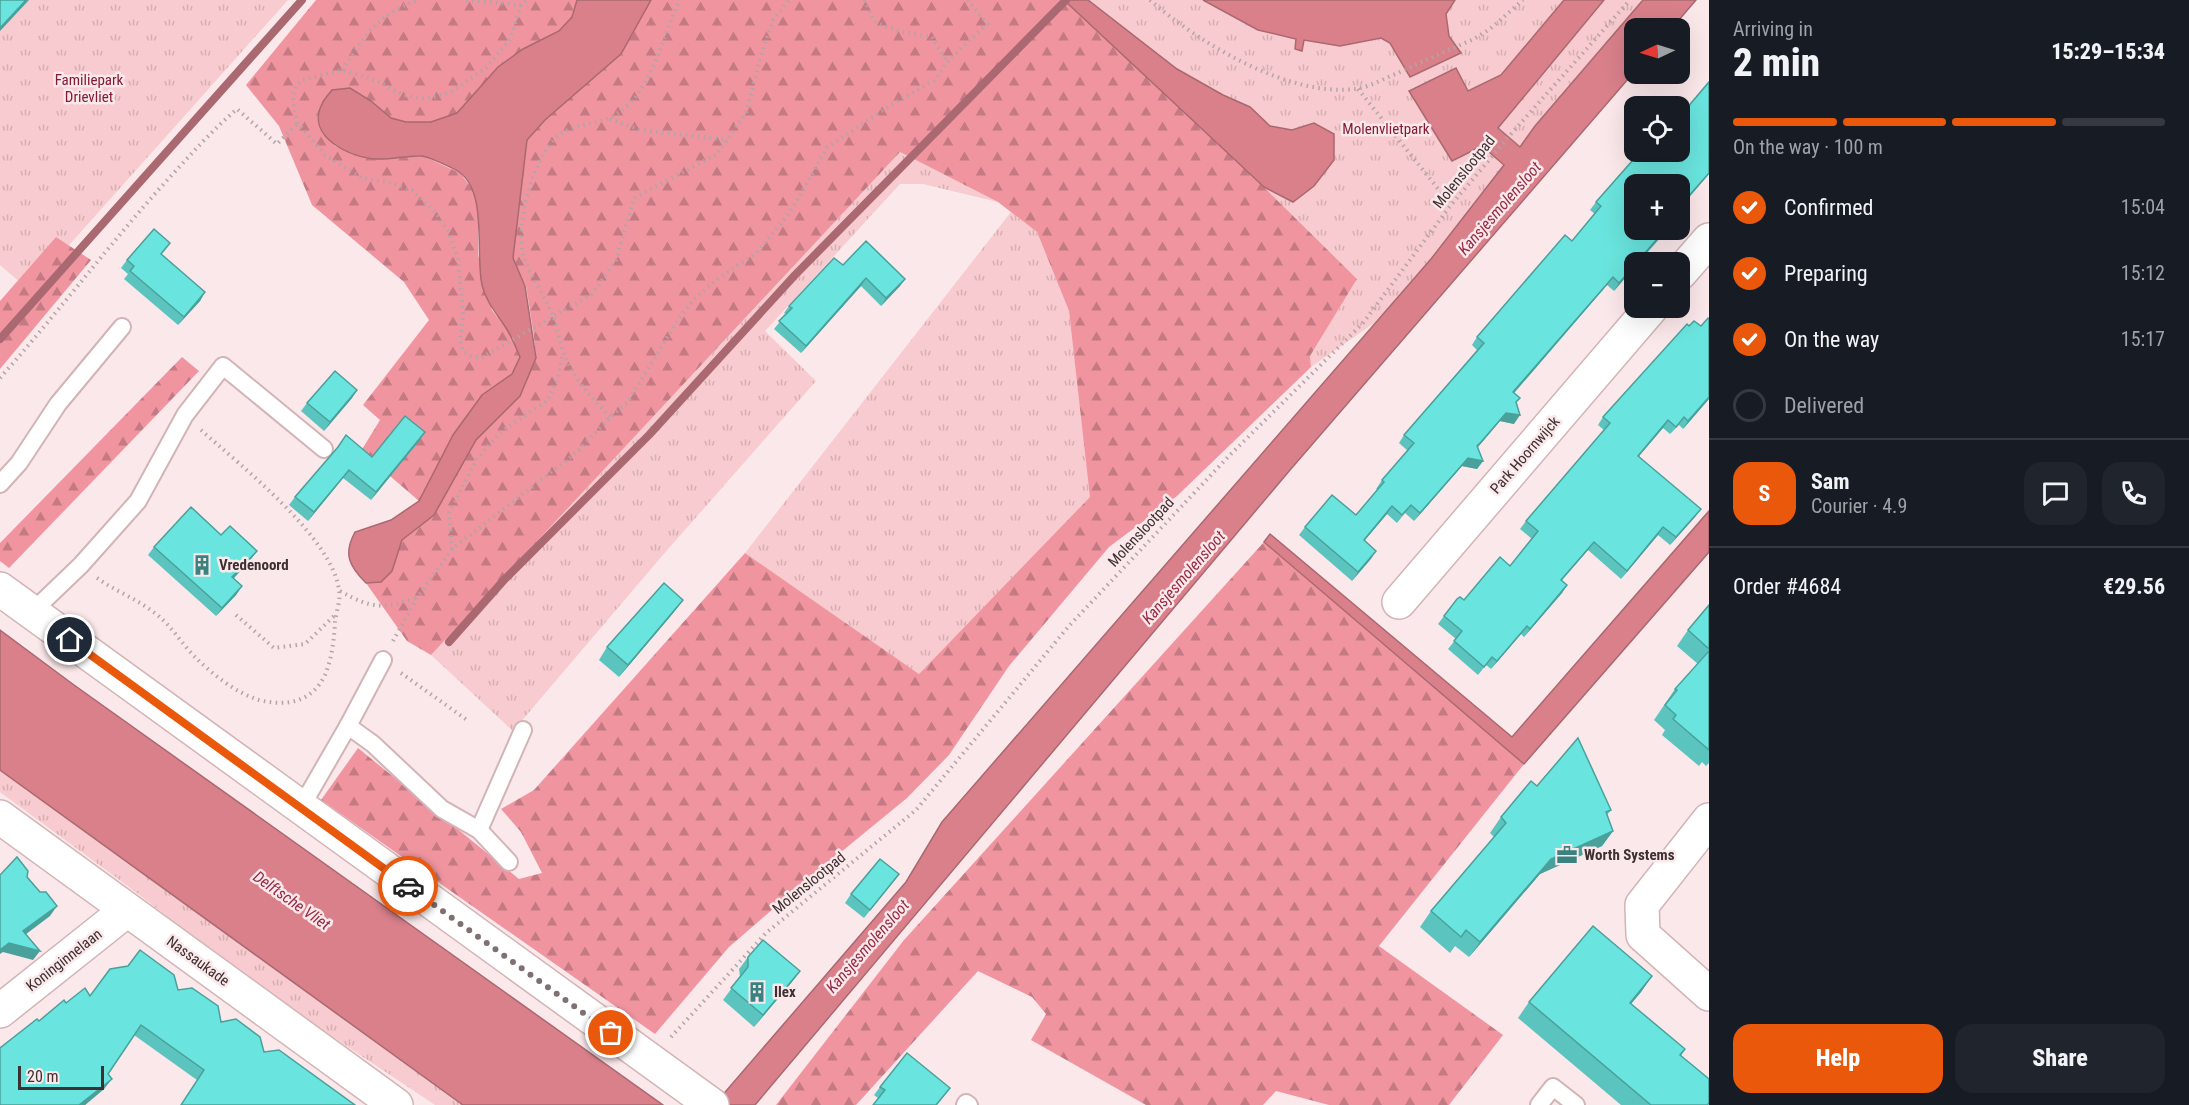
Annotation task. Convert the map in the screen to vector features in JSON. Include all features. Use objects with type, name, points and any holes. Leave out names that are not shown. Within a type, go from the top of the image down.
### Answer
[{"type":"street","points":[[1690,262],[1709,240]]},
{"type":"street","name":"Park Hoornwijck","points":[[1399,603],[1642,318]]},
{"type":"street","points":[[0,589],[709,1103]]},
{"type":"street","name":"Nassaukade","points":[[0,817],[396,1105]]},
{"type":"street","points":[[1709,820],[1642,905],[1642,935],[1709,994]]},
{"type":"street","name":"Koninginnelaan","points":[[0,1011],[127,910]]},
{"type":"lane","points":[[0,484],[19,463],[58,404],[122,327]]},
{"type":"lane","points":[[32,612],[81,565],[138,501],[185,416],[223,366],[324,449]]},
{"type":"lane","points":[[300,808],[383,660]]},
{"type":"lane","points":[[348,726],[374,744],[442,809],[479,830],[509,862]]},
{"type":"lane","points":[[479,830],[523,730]]},
{"type":"lane","points":[[1539,1105],[1553,1087],[1576,1105]]},
{"type":"lane","points":[[965,1105],[966,1103],[969,1105]]},
{"type":"path","points":[[342,70],[369,30],[384,16],[417,0]]},
{"type":"path","points":[[466,0],[521,5]]},
{"type":"path","points":[[527,0],[521,5],[510,39],[487,67],[451,92],[425,99],[403,95],[378,81],[342,70],[302,80],[296,86],[293,96],[298,123],[325,155],[362,178],[392,183],[412,190],[436,213],[449,232],[458,259],[464,313],[460,341],[463,351],[481,358],[509,344],[592,294],[616,260],[634,198],[717,154],[746,113],[760,55],[773,20],[789,0]]},
{"type":"path","points":[[610,417],[584,390],[564,353],[553,317],[524,257],[522,226],[528,193],[538,161],[561,133],[582,124],[609,118],[636,97],[654,68],[670,19],[680,0]]},
{"type":"path","points":[[864,0],[876,23],[899,31],[932,37],[947,62]]},
{"type":"path","points":[[467,720],[383,660],[417,598],[452,549],[577,452],[610,417],[627,403],[694,298],[756,253],[789,214],[827,148],[889,106],[934,80],[947,62],[987,24],[968,0]]},
{"type":"path","points":[[1150,0],[1163,12],[1226,53],[1273,76],[1327,90],[1358,89],[1474,39],[1490,29],[1523,0]]},
{"type":"path","name":"Molenslootpad","points":[[650,1061],[766,933],[916,810],[1068,627],[1228,457],[1363,324],[1451,205],[1630,0]]},
{"type":"path","points":[[1358,89],[1451,205]]},
{"type":"path","points":[[0,378],[117,237],[211,131],[237,109],[277,144],[298,123]]},
{"type":"path","points":[[609,118],[641,130],[728,140]]},
{"type":"path","points":[[452,549],[449,513],[476,460],[499,433],[548,400],[564,353]]},
{"type":"path","points":[[81,565],[110,588],[153,611],[171,628],[195,657],[236,689],[265,700],[290,702],[308,697],[320,685],[329,666],[340,591],[327,558],[311,534],[285,507],[185,416]]},
{"type":"path","points":[[340,591],[376,607],[391,606],[417,598]]},
{"type":"path","points":[[236,615],[274,648],[305,644],[336,614]]},
{"type":"green space","name":"Familiepark Drievliet","points":[[0,0],[288,0],[29,290],[0,265]]},
{"type":"green space","points":[[316,0],[577,0],[572,17],[559,31],[523,49],[498,67],[457,113],[431,122],[406,122],[391,118],[371,101],[322,131],[335,146],[351,154],[376,159],[423,156],[460,173],[475,192],[478,214],[478,255],[492,310],[508,331],[520,357],[512,374],[482,395],[453,435],[419,501],[361,451],[380,420],[363,405],[429,320],[404,282],[312,205],[279,126],[246,85]]},
{"type":"green space","points":[[651,0],[1067,0],[1211,135],[1357,279],[1310,356],[1311,367],[1177,496],[1109,547],[1009,666],[949,755],[907,798],[729,947],[655,1034],[321,800],[358,748],[519,879],[542,873],[521,832],[501,809],[534,790],[745,553],[919,674],[1090,497],[1069,311],[1037,232],[998,202],[900,152],[431,655],[407,641],[366,583],[381,582],[392,571],[402,540],[434,515],[476,440],[520,396],[536,358],[526,286],[513,258],[527,140],[545,120],[621,54]]},
{"type":"green space","name":"Molenvlietpark","points":[[1061,0],[1665,0],[1646,18],[1624,18],[1624,40],[1377,321],[1311,367],[1310,356],[1357,279]]},
{"type":"green space","points":[[900,152],[998,202],[923,184],[900,184],[765,331],[816,381],[662,556],[513,731],[431,655]]},
{"type":"green space","points":[[1011,212],[1037,232],[1069,311],[1091,497],[919,674],[745,553]]},
{"type":"green space","points":[[56,237],[91,260],[0,369],[0,301]]},
{"type":"green space","points":[[182,357],[199,371],[9,568],[0,561],[0,543]]},
{"type":"green space","points":[[1264,542],[1524,764],[1379,946],[1503,1035],[1449,1105],[1329,1105],[1276,1091],[1263,1105],[1146,1105],[1031,1040],[1046,1014],[1032,997],[978,971],[856,1105],[776,1105],[904,940]]},
{"type":"green space","points":[[0,770],[463,1105],[435,1105],[261,989],[133,890],[0,792]]},
{"type":"water","points":[[577,0],[651,0],[621,54],[545,120],[527,140],[513,258],[525,286],[536,358],[520,396],[476,440],[434,515],[402,540],[392,571],[381,582],[366,583],[355,571],[350,559],[349,547],[355,532],[391,520],[419,501],[453,435],[482,395],[512,374],[520,357],[482,285],[477,208],[468,181],[456,170],[422,156],[376,159],[343,150],[325,136],[320,126],[318,116],[322,104],[332,90],[350,88],[371,101],[391,118],[406,122],[431,122],[457,113],[498,67],[523,49],[559,31],[572,17]]},
{"type":"water","points":[[1064,0],[1088,0],[1177,69],[1223,95],[1250,107],[1270,126],[1292,130],[1314,123],[1334,134],[1334,160],[1314,186],[1293,202],[1264,187]]},
{"type":"water","points":[[1203,0],[1455,0],[1446,14],[1449,36],[1461,53],[1410,77],[1390,43],[1381,38],[1340,46],[1304,40],[1302,51],[1295,49],[1296,39],[1258,30]]},
{"type":"water","name":"Kansjesmolensloot","points":[[1564,0],[1604,0],[1498,128],[1520,147],[1535,126],[1624,22],[1624,84],[1290,470],[755,1105],[714,1105],[906,882],[942,822],[1431,259],[1504,165],[1482,146],[1452,161],[1409,91],[1456,68],[1468,91],[1501,75]]},
{"type":"water","points":[[1643,0],[1696,0],[1681,18],[1628,18]]},
{"type":"water","points":[[1709,511],[1709,552],[1524,764],[1264,542],[1270,534],[1512,737]]},
{"type":"water","name":"Delftsche Vliet","points":[[0,630],[663,1105],[463,1105],[0,770]]},
{"type":"building","points":[[0,0],[26,0],[0,28]]},
{"type":"building","points":[[1709,82],[1709,173],[1690,195],[1690,174],[1624,174],[1624,240],[1656,240],[1646,252],[1624,252],[1624,277],[1619,283],[1613,277],[1513,392],[1520,398],[1516,402],[1520,415],[1506,413],[1477,446],[1483,461],[1468,458],[1420,513],[1411,505],[1402,515],[1392,506],[1364,540],[1376,551],[1358,572],[1305,527],[1332,495],[1356,515],[1414,443],[1404,435],[1484,343],[1477,337],[1565,235],[1572,241],[1601,206],[1596,202],[1631,162],[1690,162],[1690,104]]},
{"type":"building","points":[[154,229],[170,243],[161,254],[205,292],[184,317],[130,271],[134,266],[127,260]]},
{"type":"building","points":[[866,241],[905,279],[886,298],[866,278],[806,346],[779,321],[792,308],[789,306],[834,258],[843,265]]},
{"type":"building","points":[[1708,318],[1709,397],[1688,421],[1684,417],[1676,427],[1668,420],[1638,456],[1701,509],[1676,537],[1663,527],[1627,571],[1594,542],[1561,580],[1567,585],[1530,629],[1527,626],[1497,661],[1492,657],[1484,667],[1454,641],[1462,631],[1444,616],[1457,599],[1460,597],[1464,600],[1500,557],[1510,566],[1538,531],[1526,521],[1610,423],[1603,417],[1687,324],[1689,326],[1694,321],[1701,326]]},
{"type":"building","points":[[335,371],[357,390],[330,422],[307,403]]},
{"type":"building","points":[[405,416],[425,432],[376,492],[349,470],[314,512],[295,497],[346,435],[372,457]]},
{"type":"building","name":"Vredenoord","points":[[191,507],[221,535],[230,526],[257,551],[232,577],[242,586],[222,608],[154,547]]},
{"type":"building","points":[[664,583],[683,600],[628,665],[607,647]]},
{"type":"building","points":[[1709,605],[1709,649],[1688,630]]},
{"type":"building","points":[[1709,651],[1709,750],[1673,719],[1676,715],[1665,705],[1677,690],[1675,689]]},
{"type":"building","points":[[1578,738],[1611,810],[1606,812],[1613,831],[1551,859],[1480,942],[1466,930],[1461,937],[1431,911],[1506,823],[1501,817],[1531,781],[1537,786]]},
{"type":"building","points":[[17,857],[28,871],[27,877],[40,892],[46,892],[57,906],[23,931],[40,951],[9,943],[0,950],[0,875]]},
{"type":"building","points":[[880,859],[899,874],[870,910],[851,894]]},
{"type":"building","points":[[1593,926],[1652,976],[1630,1003],[1685,1049],[1680,1055],[1709,1079],[1709,1103],[1707,1105],[1651,1105],[1529,1002]]},
{"type":"building","name":"Ilex","points":[[763,940],[800,971],[763,1015],[731,988],[748,967],[748,957]]},
{"type":"building","points":[[140,950],[174,975],[178,990],[192,988],[218,1006],[221,1022],[236,1019],[260,1037],[264,1052],[279,1050],[355,1105],[181,1105],[204,1070],[141,1025],[108,1074],[112,1079],[79,1105],[0,1105],[0,1048],[64,1000],[66,1003],[85,988],[90,996],[110,969],[128,966]]},
{"type":"building","points":[[907,1053],[950,1088],[936,1105],[873,1105],[885,1090],[880,1087]]},
{"type":"waterway","points":[[0,339],[302,0]]},
{"type":"waterway","points":[[449,642],[504,580],[649,435],[795,275],[1066,0]]},
{"type":"way so far","points":[[408,886],[611,1033]]},
{"type":"place","name":"Vredenoord","points":[[202,565]]},
{"type":"place","name":"Worth Systems","points":[[1567,855]]},
{"type":"place","name":"Ilex","points":[[757,992]]},
{"type":"route","points":[[70,640],[408,886]]}]
